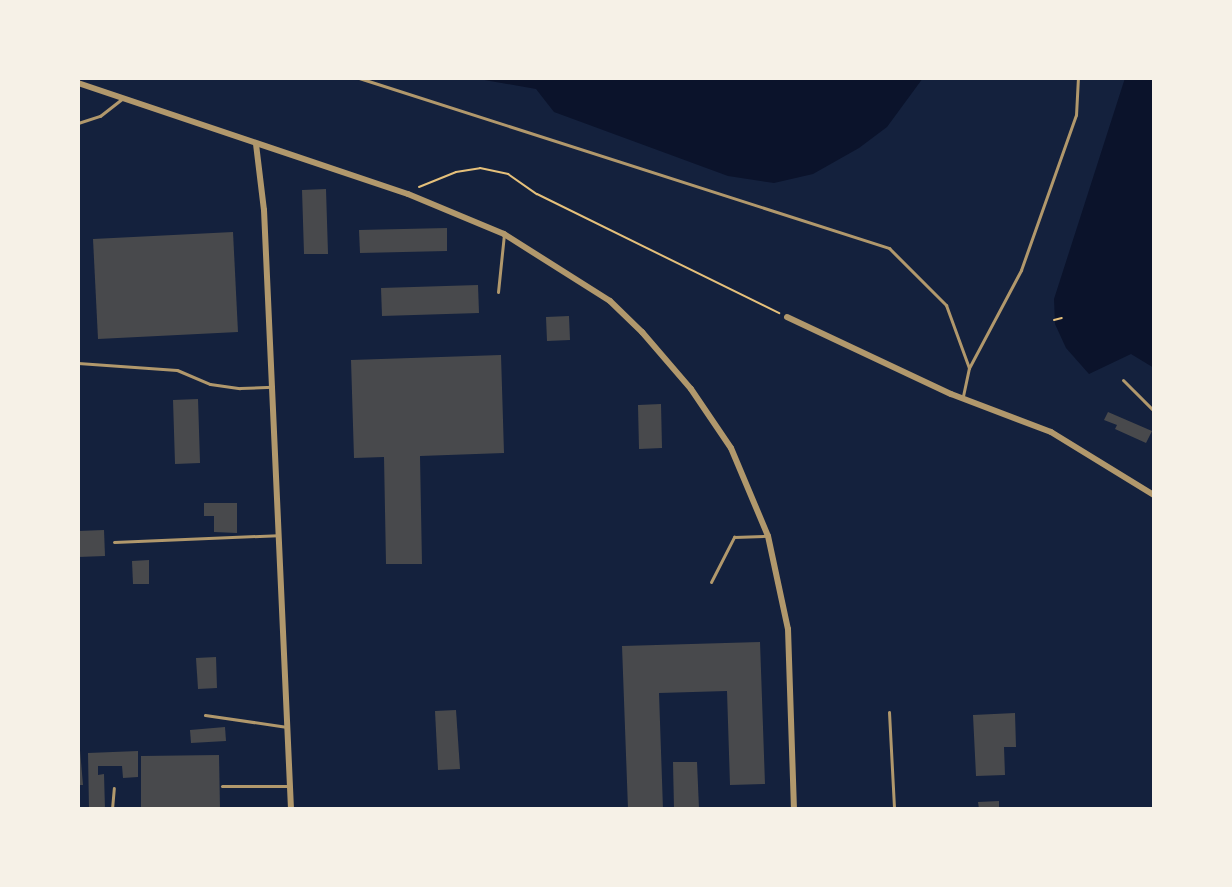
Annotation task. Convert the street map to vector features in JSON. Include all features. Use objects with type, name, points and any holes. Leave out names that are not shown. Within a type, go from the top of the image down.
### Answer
[{"type":"street","points":[[78,83],[408,194],[504,234],[610,301],[642,332],[691,389],[731,448],[768,536],[788,629],[794,809]]},
{"type":"street","points":[[256,144],[273,387],[291,809]]},
{"type":"street","points":[[787,317],[1051,432],[1154,495]]},
{"type":"lane","points":[[359,78],[889,248],[946,305],[969,368]]},
{"type":"lane","points":[[963,396],[969,368],[1021,270],[1076,115],[1078,78]]},
{"type":"lane","points":[[78,123],[100,116],[122,99]]},
{"type":"lane","points":[[498,292],[504,234]]},
{"type":"lane","points":[[78,363],[177,370],[210,384],[240,388],[273,387]]},
{"type":"lane","points":[[1123,380],[1154,411]]},
{"type":"lane","points":[[114,542],[279,535]]},
{"type":"lane","points":[[711,582],[734,537],[768,536]]},
{"type":"lane","points":[[889,712],[894,809]]},
{"type":"lane","points":[[205,715],[287,727]]},
{"type":"lane","points":[[222,786],[290,786]]},
{"type":"lane","points":[[112,809],[114,788]]},
{"type":"path","points":[[408,194],[428,181],[456,172],[480,168],[508,174],[537,194],[787,317]]},
{"type":"path","points":[[1054,320],[1062,318]]},
{"type":"water","points":[[473,78],[923,78],[887,127],[859,148],[813,174],[774,183],[728,176],[554,112],[536,89]]},
{"type":"water","points":[[1125,78],[1154,78],[1154,368],[1131,354],[1089,374],[1066,348],[1055,324],[1054,299]]},
{"type":"building","points":[[326,189],[328,254],[304,254],[302,190]]},
{"type":"building","points":[[447,228],[447,251],[360,253],[359,230]]},
{"type":"building","points":[[233,232],[238,332],[98,339],[93,239]]},
{"type":"building","points":[[478,285],[479,313],[382,316],[381,288]]},
{"type":"building","points":[[569,316],[570,340],[547,341],[546,317]]},
{"type":"building","points":[[501,355],[504,453],[420,456],[422,564],[386,564],[384,457],[354,458],[351,360]]},
{"type":"building","points":[[198,399],[200,463],[175,464],[173,400]]},
{"type":"building","points":[[661,404],[662,448],[639,449],[638,405]]},
{"type":"building","points":[[1108,412],[1152,431],[1146,443],[1115,429],[1117,425],[1104,420]]},
{"type":"building","points":[[204,503],[237,503],[237,533],[214,532],[214,516],[204,516]]},
{"type":"building","points":[[104,530],[105,556],[78,557],[78,531]]},
{"type":"building","points":[[149,560],[149,584],[133,584],[132,561]]},
{"type":"building","points":[[760,642],[765,784],[730,785],[727,691],[659,693],[663,809],[628,809],[622,646]]},
{"type":"building","points":[[216,657],[217,688],[198,689],[196,658]]},
{"type":"building","points":[[456,710],[460,769],[438,770],[435,711]]},
{"type":"building","points":[[1015,713],[1016,747],[1004,747],[1005,775],[976,776],[973,715]]},
{"type":"building","points":[[225,727],[226,741],[191,743],[190,730]]},
{"type":"building","points":[[80,750],[83,785],[78,785]]},
{"type":"building","points":[[138,751],[138,777],[123,778],[122,766],[98,766],[98,775],[104,774],[105,809],[89,809],[88,753]]},
{"type":"building","points":[[219,755],[220,809],[141,809],[141,756]]},
{"type":"building","points":[[673,762],[697,762],[699,809],[674,809]]},
{"type":"building","points":[[999,801],[999,809],[979,809],[978,802]]}]
